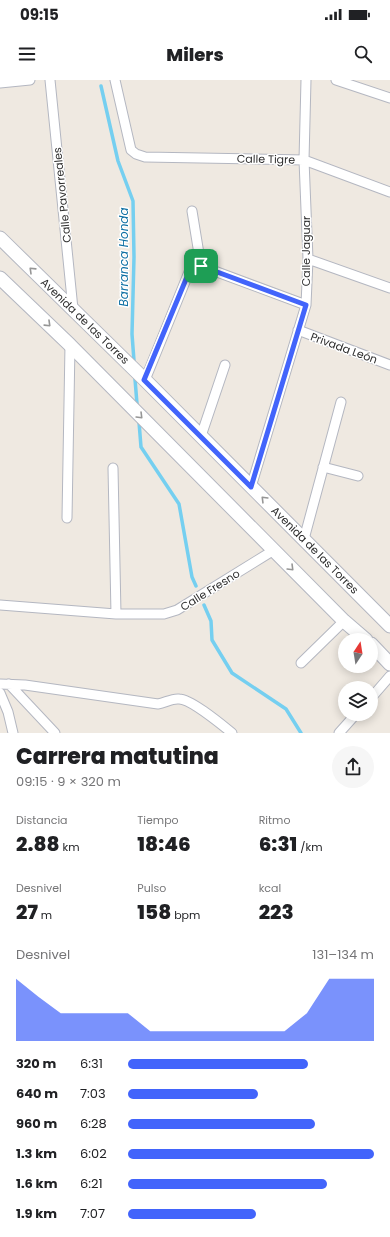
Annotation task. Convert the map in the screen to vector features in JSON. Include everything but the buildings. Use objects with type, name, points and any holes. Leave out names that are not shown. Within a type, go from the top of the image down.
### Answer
[{"type":"main road","name":"Avenida de las Torres","points":[[0,238],[201,436],[390,626]]},
{"type":"main road","points":[[0,278],[70,345],[344,621],[358,633]]},
{"type":"main road","points":[[378,651],[390,664]]},
{"type":"street","points":[[0,83],[30,80]]},
{"type":"street","name":"Calle Pavorreales","points":[[50,80],[73,309]]},
{"type":"street","name":"Calle Tigre","points":[[115,80],[131,150],[136,154],[145,157],[304,160],[390,192]]},
{"type":"street","name":"Calle Jaguar","points":[[251,487],[306,305],[308,259],[304,160],[306,80]]},
{"type":"street","points":[[336,80],[390,98]]},
{"type":"street","points":[[192,211],[197,267]]},
{"type":"street","points":[[308,259],[390,288]]},
{"type":"street","points":[[197,267],[306,305]]},
{"type":"street","points":[[144,380],[189,272],[197,267]]},
{"type":"street","name":"Privada León","points":[[298,330],[390,365]]},
{"type":"street","points":[[67,518],[70,345]]},
{"type":"street","points":[[201,436],[225,365]]},
{"type":"street","points":[[304,539],[341,402]]},
{"type":"street","points":[[323,467],[358,476]]},
{"type":"street","points":[[113,468],[116,614]]},
{"type":"street","name":"Calle Fresno","points":[[0,605],[116,614],[164,614],[177,610],[274,550]]},
{"type":"street","points":[[301,663],[344,621]]},
{"type":"street","points":[[378,690],[390,676]]},
{"type":"street","points":[[5,684],[55,733]]},
{"type":"street","points":[[5,684],[25,685],[158,704],[175,699],[185,700],[217,720],[232,733]]},
{"type":"street","points":[[0,693],[8,712],[13,733]]},
{"type":"street","points":[[340,733],[350,721]]},
{"type":"waterway","name":"Barranca Honda","points":[[101,86],[118,161],[133,201],[134,257],[132,334],[134,361]]},
{"type":"waterway","name":"Barranca Honda","points":[[135,379],[137,404]]},
{"type":"waterway","name":"Barranca Honda","points":[[139,422],[141,447],[179,504],[192,577],[196,586]]},
{"type":"waterway","name":"Barranca Honda","points":[[204,605],[211,621],[212,640],[232,673],[286,709],[301,733]]},
{"type":"route","points":[[201,266],[306,305],[251,487],[144,380],[189,272],[194,268],[201,266]]}]
